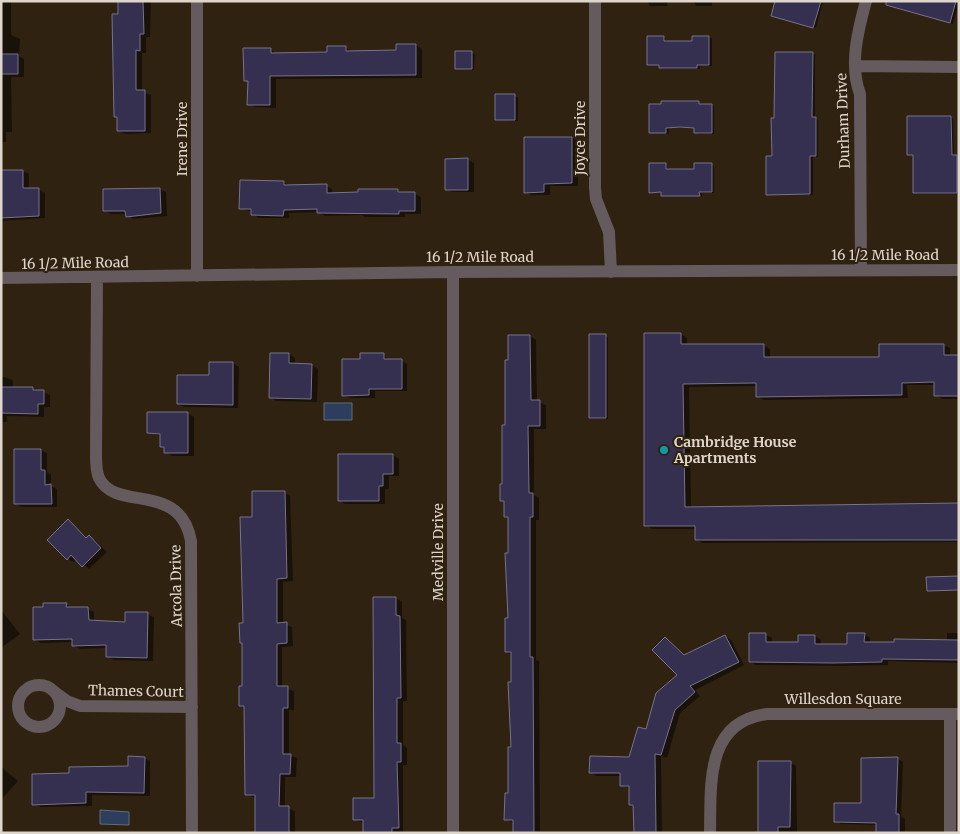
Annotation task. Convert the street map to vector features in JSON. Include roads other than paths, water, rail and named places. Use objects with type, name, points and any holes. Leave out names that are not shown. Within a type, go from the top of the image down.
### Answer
[{"type":"street","name":"Irene Drive","points":[[197,1],[197,276]]},
{"type":"street","name":"Joyce Drive","points":[[595,1],[595,188],[596,199],[609,232],[611,272]]},
{"type":"street","name":"Durham Drive","points":[[861,270],[860,94],[856,85],[856,66],[858,33],[866,1]]},
{"type":"street","points":[[856,66],[959,67]]},
{"type":"street","name":"16 1/2 Mile Road","points":[[1,278],[453,272],[959,270]]},
{"type":"street","name":"Medville Drive","points":[[453,272],[453,833]]},
{"type":"street","name":"Arcola Drive","points":[[97,277],[96,455],[98,477],[104,486],[114,491],[166,505],[182,518],[188,526],[192,569],[192,833]]},
{"type":"street","name":"Thames Court","points":[[80,706],[68,710],[45,726],[31,725],[25,722],[18,710],[20,696],[31,686],[44,685],[67,702],[80,706],[192,707]]},
{"type":"street","points":[[56,693],[60,705],[56,718]]},
{"type":"street","name":"Willesdon Square","points":[[710,833],[716,755],[731,728],[744,720],[767,714],[954,714]]},
{"type":"street","points":[[950,833],[954,714]]},
{"type":"water","points":[[324,403],[352,403],[352,420],[324,420]]},
{"type":"water","points":[[100,810],[129,812],[129,825],[100,824]]},
{"type":"place","name":"Cambridge House Apartments","points":[[664,450]]}]
